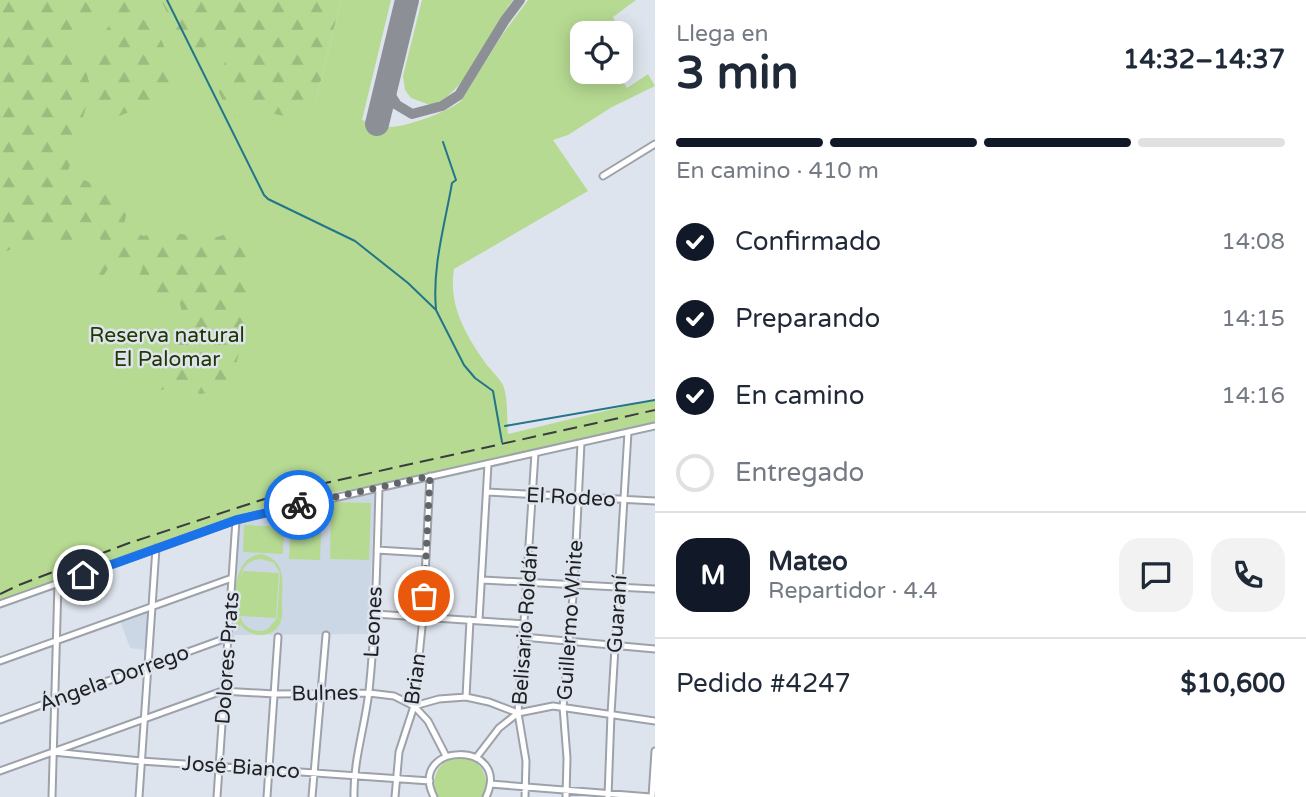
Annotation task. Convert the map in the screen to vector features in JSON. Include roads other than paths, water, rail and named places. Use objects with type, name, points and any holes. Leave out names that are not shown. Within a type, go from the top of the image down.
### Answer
[{"type":"street","points":[[603,176],[655,144]]},
{"type":"street","points":[[0,604],[236,520],[655,426]]},
{"type":"street","name":"Guaraní","points":[[609,795],[611,714],[628,432]]},
{"type":"street","name":"Guillermo White","points":[[566,794],[563,707],[574,585],[581,443]]},
{"type":"street","name":"Belisario Roldán","points":[[525,797],[526,754],[518,713],[535,453]]},
{"type":"street","points":[[479,620],[488,464]]},
{"type":"street","name":"Brian","points":[[395,797],[401,741],[414,706],[423,617],[430,476]]},
{"type":"street","name":"Leones","points":[[354,797],[354,776],[369,693],[375,614],[379,488]]},
{"type":"street","name":"El Rodeo","points":[[487,492],[655,501]]},
{"type":"street","name":"Dolores Prats","points":[[217,797],[236,520]]},
{"type":"street","points":[[139,797],[156,548]]},
{"type":"street","points":[[377,550],[426,553]]},
{"type":"street","points":[[0,661],[232,578]]},
{"type":"street","points":[[483,580],[655,589]]},
{"type":"street","points":[[52,797],[58,583]]},
{"type":"street","points":[[375,614],[525,624]]},
{"type":"street","points":[[466,697],[470,620]]},
{"type":"street","points":[[312,797],[312,772],[326,635]]},
{"type":"street","name":"Ángela Dorrego","points":[[0,720],[229,637]]},
{"type":"street","points":[[267,797],[278,637]]},
{"type":"street","points":[[523,637],[655,649]]},
{"type":"street","name":"Bulnes","points":[[0,771],[225,691],[275,694],[369,693],[394,696],[414,706]]},
{"type":"street","points":[[446,756],[432,727],[414,706],[439,699],[466,697],[518,713]]},
{"type":"street","points":[[477,758],[499,728],[518,713],[543,707],[563,707],[655,721]]},
{"type":"street","points":[[490,784],[566,794],[651,797],[655,751]]},
{"type":"street","name":"José Bianco","points":[[53,752],[141,761],[430,781]]},
{"type":"street","points":[[434,797],[430,781],[435,767],[446,756],[462,753],[477,758],[487,769],[490,784],[486,797]]},
{"type":"waterway","points":[[167,0],[264,195],[355,241],[408,283],[436,310],[464,365],[475,378],[493,391],[502,442]]},
{"type":"waterway","points":[[436,309],[440,246],[452,183],[456,180],[443,142]]},
{"type":"waterway","points":[[505,426],[655,400]]},
{"type":"railway","points":[[0,594],[129,543],[289,491],[655,410]]},
{"type":"park label","name":"Reserva natural El Palomar","points":[[167,347]]}]
